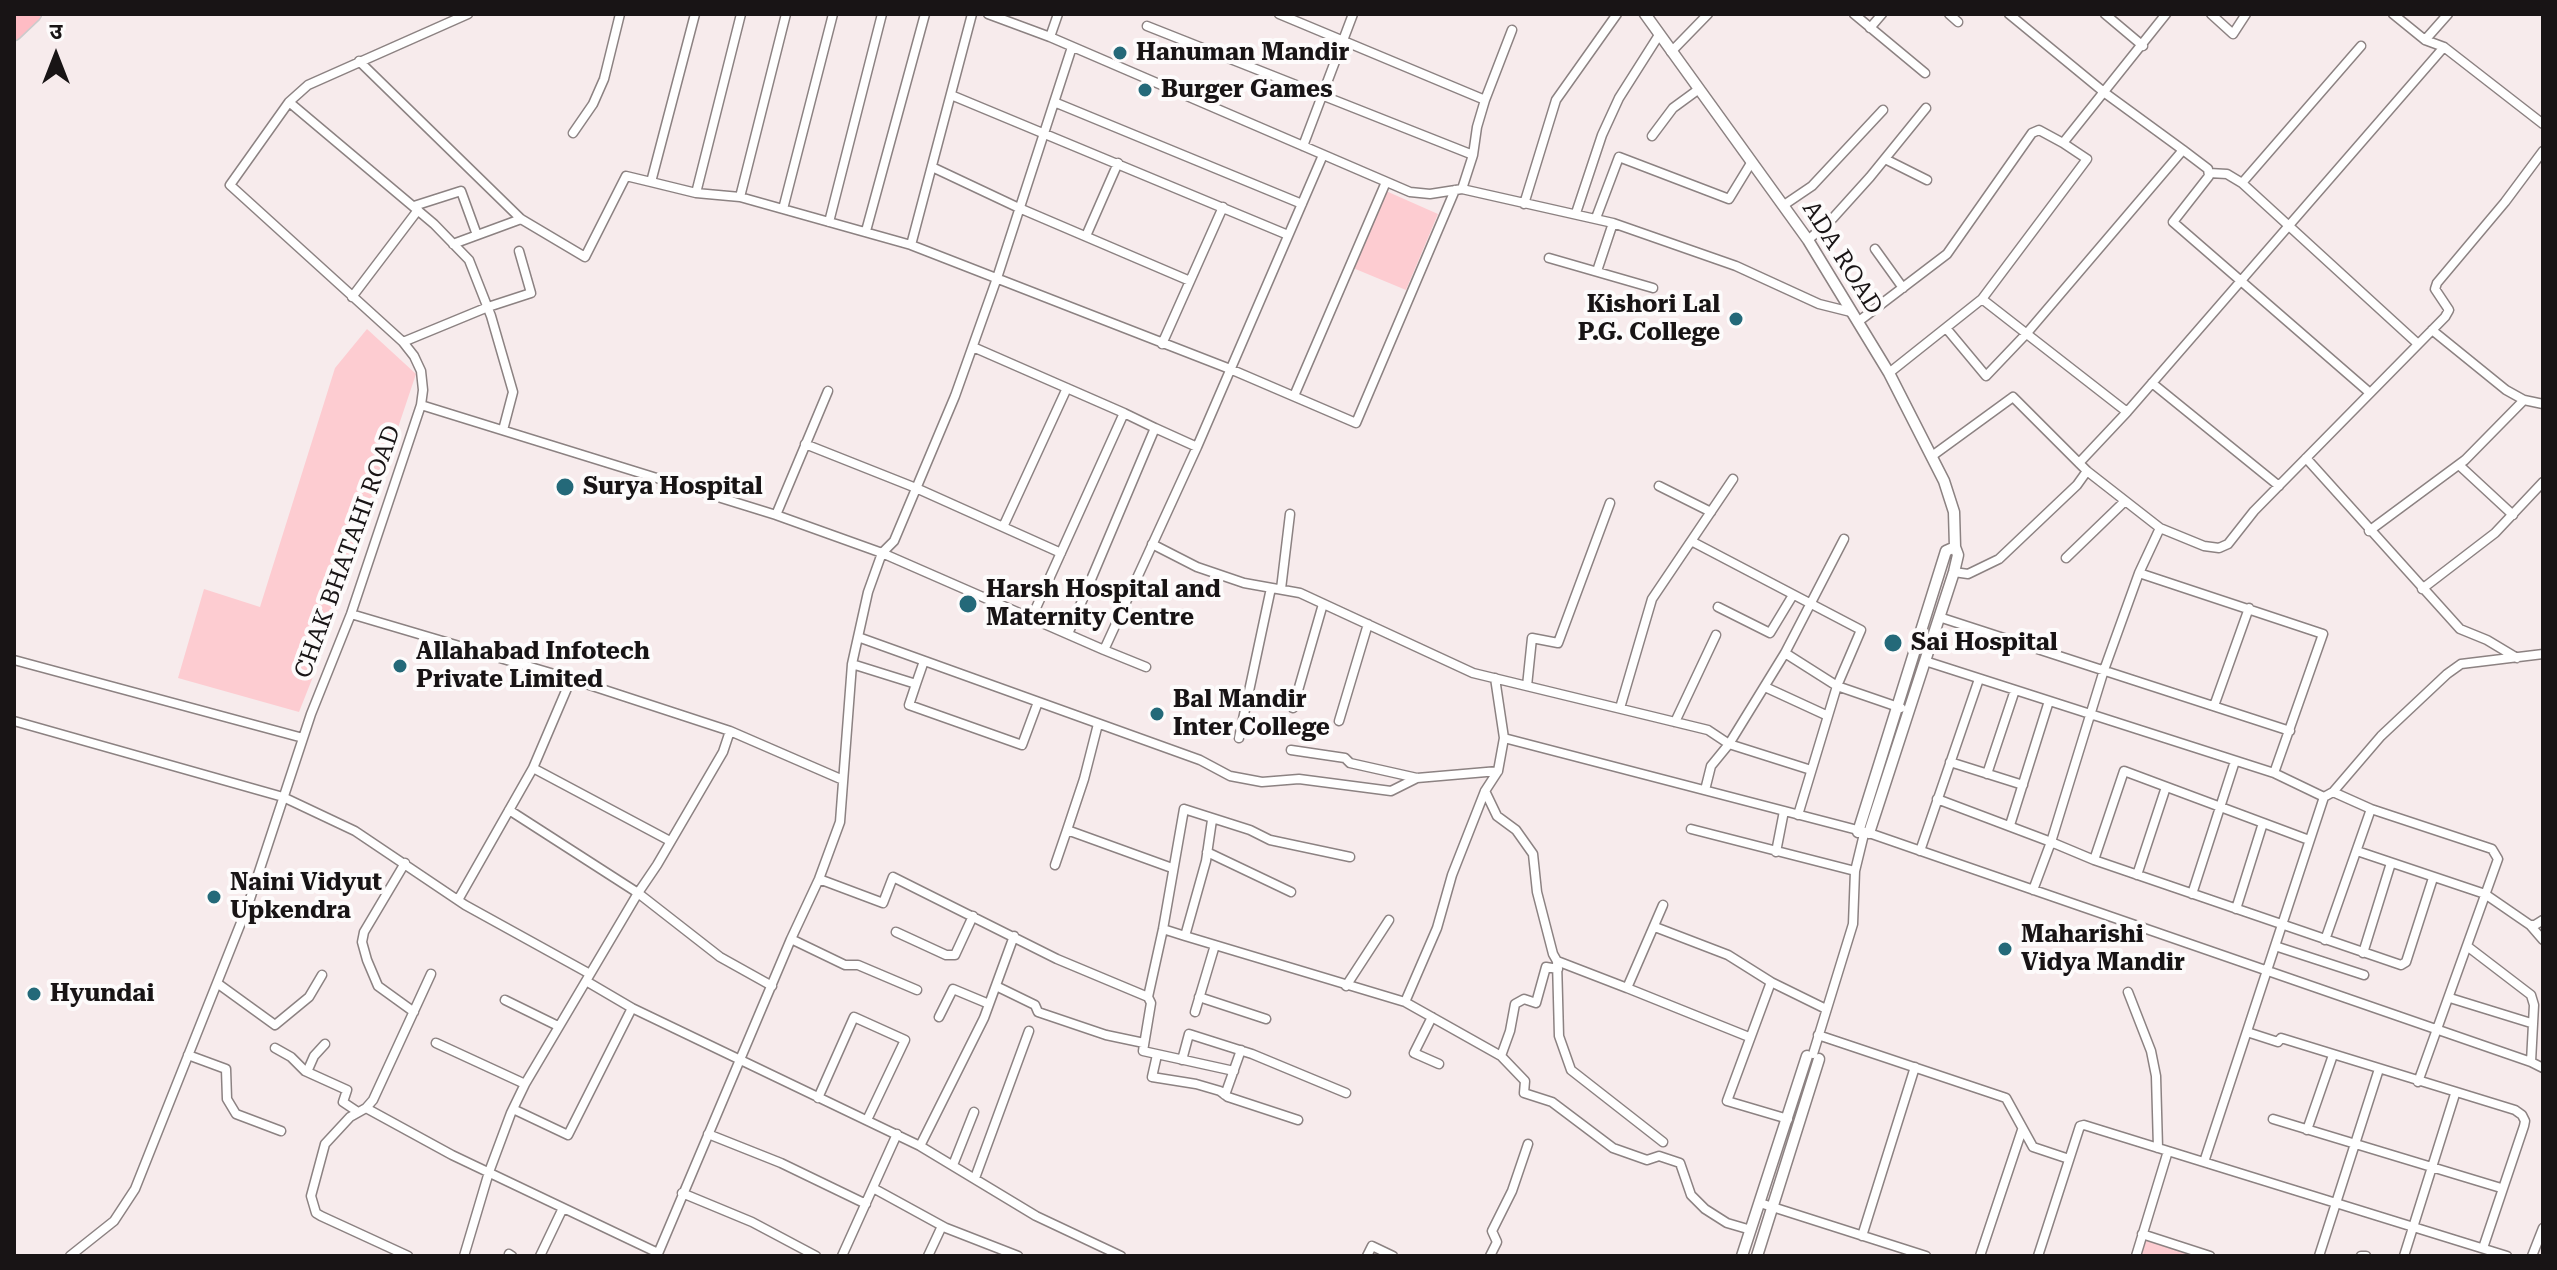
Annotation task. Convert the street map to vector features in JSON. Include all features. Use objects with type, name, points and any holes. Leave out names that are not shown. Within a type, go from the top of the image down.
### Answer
[{"type":"highway","points":[[14,19],[19,14]]},
{"type":"highway","points":[[14,33],[34,14]]},
{"type":"street","name":"CHAK BHATAHI ROAD","points":[[70,1256],[114,1221],[135,1189],[248,905],[303,738],[351,614],[421,405],[421,371],[403,342],[230,185],[289,102],[308,85],[468,14]]},
{"type":"street","points":[[573,133],[593,104],[604,79],[620,14]]},
{"type":"street","points":[[651,182],[695,14]]},
{"type":"street","points":[[696,193],[741,14]]},
{"type":"street","points":[[740,197],[786,14]]},
{"type":"street","points":[[783,209],[833,14]]},
{"type":"street","points":[[829,222],[882,14]]},
{"type":"street","points":[[866,231],[925,14]]},
{"type":"street","points":[[911,245],[972,14]]},
{"type":"street","points":[[988,14],[1050,37],[1410,192],[1430,194],[1459,190],[1596,218],[1736,266],[1819,304],[1855,316],[1903,288],[1947,254],[2032,133],[2039,130],[2087,159],[1982,299],[1889,373]]},
{"type":"street","points":[[1050,37],[1058,14]]},
{"type":"street","points":[[1279,14],[1485,100]]},
{"type":"street","points":[[1303,146],[1353,14]]},
{"type":"street","points":[[1524,204],[1556,100],[1617,14]]},
{"type":"street","name":"ADA ROAD","points":[[1645,14],[1808,240],[1889,373],[1944,481],[1954,512],[1958,555],[1954,572],[1909,710],[1864,833]]},
{"type":"street","points":[[1671,52],[1708,14]]},
{"type":"street","points":[[1854,14],[1925,73]]},
{"type":"street","points":[[1870,28],[1882,14]]},
{"type":"street","points":[[1949,14],[1958,22]]},
{"type":"street","points":[[2009,14],[2209,173],[2227,174],[2242,183],[2418,344]]},
{"type":"street","points":[[2105,14],[2143,46]]},
{"type":"street","points":[[2063,143],[2166,14]]},
{"type":"street","points":[[2211,14],[2233,34],[2246,14]]},
{"type":"street","points":[[2393,14],[2425,40],[2444,47],[2543,124]]},
{"type":"street","points":[[2425,40],[2448,14]]},
{"type":"street","points":[[1147,26],[1473,155]]},
{"type":"street","points":[[359,61],[521,219],[585,257],[626,176],[696,193],[740,197],[911,245],[1230,369],[1356,423],[1473,155],[1485,100],[1512,30]]},
{"type":"street","points":[[1576,213],[1602,135],[1619,98],[1659,35]]},
{"type":"street","points":[[2242,183],[2361,46]]},
{"type":"street","points":[[275,1048],[307,1072],[347,1090],[343,1102],[658,1255],[819,879],[840,822],[852,664],[868,592],[882,553],[894,541],[973,347],[1072,47]]},
{"type":"street","points":[[2079,463],[2127,412],[2444,47]]},
{"type":"street","points":[[1652,136],[1673,108],[1699,89]]},
{"type":"street","points":[[951,95],[1288,235]]},
{"type":"street","points":[[289,102],[416,208],[469,260],[488,307],[513,392],[503,430]]},
{"type":"street","points":[[1054,102],[1302,204]]},
{"type":"street","points":[[1808,240],[1833,218],[1926,108]]},
{"type":"street","points":[[1784,205],[1812,186],[1883,110]]},
{"type":"street","points":[[1946,328],[1986,376],[2027,333],[2183,150]]},
{"type":"street","points":[[1932,456],[2013,397],[2087,471],[2160,528],[2204,546],[2219,548],[2228,544],[2279,486],[2449,310],[2435,289],[2437,283],[2543,151]]},
{"type":"street","points":[[1104,650],[1197,447],[1323,155]]},
{"type":"street","points":[[1596,218],[1619,157],[1729,199],[1751,163]]},
{"type":"street","points":[[1885,159],[1927,180]]},
{"type":"street","points":[[1086,236],[1118,163]]},
{"type":"street","points":[[932,167],[1190,281]]},
{"type":"street","points":[[2209,173],[2173,222],[2370,393]]},
{"type":"street","points":[[1294,396],[1386,182]]},
{"type":"street","points":[[352,297],[416,208],[461,191],[477,235]]},
{"type":"street","points":[[1162,344],[1223,207]]},
{"type":"street","points":[[453,244],[521,219]]},
{"type":"street","points":[[1597,271],[1613,223]]},
{"type":"street","points":[[1875,249],[1903,288]]},
{"type":"street","points":[[403,342],[531,293],[519,251]]},
{"type":"street","points":[[1549,258],[1653,288]]},
{"type":"street","points":[[1982,299],[2127,412]]},
{"type":"street","points":[[2432,330],[2506,390],[2524,400],[2543,404]]},
{"type":"street","points":[[973,347],[1197,447]]},
{"type":"street","points":[[2152,383],[2279,486]]},
{"type":"street","points":[[1003,527],[1067,388]]},
{"type":"street","points":[[776,515],[828,391]]},
{"type":"street","points":[[2369,531],[2459,465],[2524,400]]},
{"type":"street","points":[[421,405],[776,515],[882,553],[1146,667]]},
{"type":"street","points":[[1031,619],[1124,413]]},
{"type":"street","points":[[1068,634],[1155,428]]},
{"type":"street","points":[[805,444],[916,488],[1061,553]]},
{"type":"street","points":[[2306,458],[2460,629],[2487,640],[2517,658]]},
{"type":"street","points":[[2459,465],[2513,515]]},
{"type":"street","points":[[1954,572],[1968,574],[1999,559],[2077,485],[2087,471]]},
{"type":"street","points":[[1620,708],[1652,599],[1733,479]]},
{"type":"street","points":[[2422,589],[2495,533],[2543,482]]},
{"type":"street","points":[[1659,486],[1711,512]]},
{"type":"street","points":[[2066,558],[2125,501]]},
{"type":"street","points":[[1527,686],[1532,638],[1558,643],[1610,503]]},
{"type":"street","points":[[1239,738],[1276,589],[1290,514]]},
{"type":"street","points":[[2033,890],[2104,670],[2139,573],[2160,528]]},
{"type":"street","points":[[1705,790],[1711,766],[1729,744],[1785,653],[1844,539]]},
{"type":"street","points":[[1693,542],[1861,630],[1837,686],[1798,815]]},
{"type":"street","points":[[1152,544],[1197,567],[1244,583],[1300,593],[1473,673],[1708,730],[1729,744],[1811,770]]},
{"type":"street","points":[[1757,1256],[1818,1035],[1853,924],[1855,871],[1897,706],[1946,551],[1955,547]]},
{"type":"street","points":[[2139,573],[2323,634],[2274,773]]},
{"type":"street","points":[[1718,607],[1770,633],[1793,595]]},
{"type":"street","points":[[1293,708],[1323,604]]},
{"type":"street","points":[[2214,706],[2249,608]]},
{"type":"street","points":[[351,614],[571,679],[730,731],[843,780]]},
{"type":"street","points":[[1939,617],[2290,731]]},
{"type":"street","points":[[1339,721],[1368,624]]},
{"type":"street","points":[[1675,722],[1716,635]]},
{"type":"street","points":[[858,637],[1200,760],[1230,776],[1262,782],[1299,779],[1391,791],[1417,778]]},
{"type":"street","points":[[1785,653],[1837,686],[1909,710]]},
{"type":"street","points":[[2204,1162],[2324,797],[2333,792],[2381,736],[2461,664],[2543,654]]},
{"type":"street","points":[[14,660],[303,738]]},
{"type":"street","points":[[924,661],[909,705],[1022,745],[1038,702]]},
{"type":"street","points":[[1925,661],[2274,773],[2324,797]]},
{"type":"street","points":[[852,664],[916,684]]},
{"type":"street","points":[[1405,1002],[1437,928],[1452,875],[1485,791],[1498,771],[1504,738],[1495,678]]},
{"type":"street","points":[[458,900],[533,768],[571,679]]},
{"type":"street","points":[[1920,851],[1979,679]]},
{"type":"street","points":[[1765,687],[1828,716]]},
{"type":"street","points":[[1987,774],[2015,690]]},
{"type":"street","points":[[2010,825],[2049,701]]},
{"type":"street","points":[[14,721],[283,797],[331,818],[632,1008],[897,1134],[1036,1216],[1121,1256]]},
{"type":"street","points":[[1055,865],[1098,724]]},
{"type":"street","points":[[464,1256],[489,1172],[525,1084],[723,752],[730,731]]},
{"type":"street","points":[[1504,738],[1864,833],[2543,1068]]},
{"type":"street","points":[[1291,750],[1345,758],[1350,763],[1417,778],[1498,771]]},
{"type":"street","points":[[2192,894],[2235,761]]},
{"type":"street","points":[[1950,762],[2023,785]]},
{"type":"street","points":[[533,768],[670,841]]},
{"type":"street","points":[[2094,860],[2124,771],[2309,840]]},
{"type":"street","points":[[2137,875],[2166,787]]},
{"type":"street","points":[[1485,791],[1497,816],[1516,830],[1533,854],[1535,883],[1546,935],[1558,965],[1559,1036],[1571,1070],[1663,1142]]},
{"type":"street","points":[[2333,792],[2371,809],[2492,849],[2498,859],[2418,1082]]},
{"type":"street","points":[[1937,799],[2094,860],[2401,965],[2406,962],[2433,878]]},
{"type":"street","points":[[1234,1071],[1143,1051],[1151,1003],[1148,997],[1184,809],[1250,830],[1270,840],[1350,857]]},
{"type":"street","points":[[2325,940],[2371,809]]},
{"type":"street","points":[[509,810],[638,893],[720,957],[772,986]]},
{"type":"street","points":[[1776,852],[1784,811]]},
{"type":"street","points":[[1185,936],[1212,820]]},
{"type":"street","points":[[2236,909],[2263,823]]},
{"type":"street","points":[[1691,829],[1855,871]]},
{"type":"street","points":[[1067,830],[1172,868]]},
{"type":"street","points":[[2357,851],[2485,894],[2530,925],[2543,940]]},
{"type":"street","points":[[1207,852],[1291,892]]},
{"type":"street","points":[[405,863],[364,932],[362,942],[378,986],[414,1012]]},
{"type":"street","points":[[2363,953],[2391,863]]},
{"type":"street","points":[[819,879],[883,903],[893,877],[1057,959],[1148,997]]},
{"type":"street","points":[[1627,988],[1663,905]]},
{"type":"street","points":[[896,932],[946,955],[955,955],[973,916]]},
{"type":"street","points":[[1346,986],[1389,920]]},
{"type":"street","points":[[2530,925],[2543,920]]},
{"type":"street","points":[[1655,927],[1717,950],[1771,982],[1826,1009]]},
{"type":"street","points":[[1163,929],[1405,1002],[1501,1056],[1525,1081],[1524,1093],[1552,1102],[1613,1148],[1647,1160],[1659,1156],[1680,1163],[1691,1195],[1705,1209],[1727,1223],[1751,1230]]},
{"type":"street","points":[[920,1146],[989,1004],[1014,936]]},
{"type":"street","points":[[791,939],[845,965],[858,965],[917,990]]},
{"type":"street","points":[[1195,1012],[1215,945]]},
{"type":"street","points":[[2275,946],[2364,975]]},
{"type":"street","points":[[2467,946],[2531,995],[2534,1005],[2531,1062]]},
{"type":"street","points":[[1501,1056],[1515,1004],[1524,999],[1536,1003],[1546,967],[1558,965],[1627,988],[1749,1037]]},
{"type":"street","points":[[402,1255],[321,1216],[312,1206],[311,1196],[325,1144],[350,1117],[362,1110],[378,1090],[431,974]]},
{"type":"street","points":[[217,983],[275,1025],[309,997],[322,975]]},
{"type":"street","points":[[1771,982],[1727,1101],[1788,1119]]},
{"type":"street","points":[[996,986],[1035,1005],[1038,1012],[1106,1035],[1144,1043]]},
{"type":"street","points":[[939,1017],[953,989],[989,1004]]},
{"type":"street","points":[[2128,992],[2151,1051],[2156,1076],[2158,1148]]},
{"type":"street","points":[[1199,997],[1266,1019]]},
{"type":"street","points":[[2450,998],[2531,1023]]},
{"type":"street","points":[[505,1000],[558,1026]]},
{"type":"street","points":[[513,1109],[568,1135],[632,1008]]},
{"type":"street","points":[[818,1098],[854,1017],[905,1040],[867,1120]]},
{"type":"street","points":[[1432,1017],[1414,1053],[1439,1064]]},
{"type":"street","points":[[975,1178],[1029,1031]]},
{"type":"street","points":[[2247,1032],[2278,1042],[2281,1038],[2515,1110],[2525,1121],[2483,1248]]},
{"type":"street","points":[[1182,1060],[1189,1034],[1241,1050],[1346,1093]]},
{"type":"street","points":[[1818,1035],[2006,1098],[2033,1147],[2069,1159]]},
{"type":"street","points":[[436,1043],[525,1084]]},
{"type":"street","points":[[307,1072],[314,1056],[325,1044]]},
{"type":"street","points":[[1225,1095],[1241,1050]]},
{"type":"street","points":[[188,1055],[226,1069],[227,1099],[236,1114],[281,1131]]},
{"type":"street","points":[[1157,1055],[1152,1077],[1220,1091],[1298,1120]]},
{"type":"street","points":[[2307,1130],[2333,1055]]},
{"type":"street","points":[[1742,1256],[1788,1119],[1813,1056]]},
{"type":"street","points":[[1862,1236],[1915,1067]]},
{"type":"street","points":[[2319,1256],[2379,1069]]},
{"type":"street","points":[[2405,1256],[2455,1094]]},
{"type":"street","points":[[953,1165],[974,1112]]},
{"type":"street","points":[[2273,1119],[2501,1188]]},
{"type":"street","points":[[2038,1256],[2080,1126],[2084,1125],[2507,1256]]},
{"type":"street","points":[[1980,1256],[2022,1130]]},
{"type":"street","points":[[708,1134],[781,1163],[866,1204]]},
{"type":"street","points":[[842,1256],[897,1134]]},
{"type":"street","points":[[1490,1256],[1497,1242],[1492,1231],[1512,1191],[1528,1144]]},
{"type":"street","points":[[2136,1256],[2168,1151]]},
{"type":"street","points":[[873,1188],[942,1226],[1018,1256]]},
{"type":"street","points":[[682,1193],[752,1222],[816,1256]]},
{"type":"street","points":[[1760,1203],[1926,1256]]},
{"type":"street","points":[[540,1256],[562,1210]]},
{"type":"street","points":[[928,1256],[942,1226]]},
{"type":"street","points":[[2532,1256],[2543,1228]]},
{"type":"street","points":[[2142,1234],[2210,1256]]},
{"type":"street","points":[[1367,1256],[1372,1246],[1393,1256]]},
{"type":"shaded area","points":[[1386,191],[1438,214],[1406,290],[1353,268]]},
{"type":"shaded area","points":[[367,329],[416,374],[322,654],[299,712],[178,678],[204,589],[260,607],[335,368]]},
{"type":"shaded area","points":[[2144,1240],[2195,1256],[2140,1256]]},
{"type":"place","name":"Hanuman Mandir","points":[[1120,53]]},
{"type":"place","name":"Burger Games","points":[[1145,90]]},
{"type":"place","name":"Kishori Lal P.G. College","points":[[1736,319]]},
{"type":"place","name":"Surya Hospital","points":[[565,487]]},
{"type":"place","name":"Harsh Hospital and Maternity Centre","points":[[968,604]]},
{"type":"place","name":"Sai Hospital","points":[[1893,643]]},
{"type":"place","name":"Allahabad Infotech Private Limited","points":[[400,666]]},
{"type":"place","name":"Bal Mandir Inter College","points":[[1157,714]]},
{"type":"place","name":"Naini Vidyut Upkendra","points":[[214,897]]},
{"type":"place","name":"Maharishi Vidya Mandir","points":[[2005,949]]},
{"type":"place","name":"Hyundai","points":[[34,994]]}]
